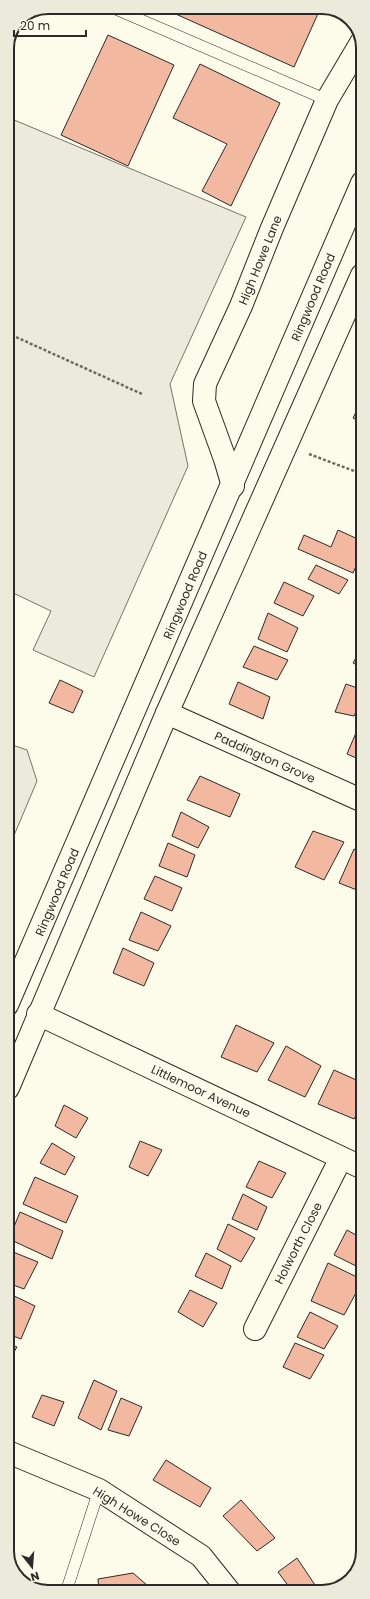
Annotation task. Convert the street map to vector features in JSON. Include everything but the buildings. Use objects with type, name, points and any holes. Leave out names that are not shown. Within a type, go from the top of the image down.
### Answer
[{"type":"main road","name":"High Howe Lane","points":[[233,486],[204,401],[205,384],[241,306],[272,228],[327,100],[356,51]]},
{"type":"main road","name":"Ringwood Road","points":[[14,991],[233,486],[356,197]]},
{"type":"main road","points":[[14,1073],[167,713],[356,288]]},
{"type":"main road","name":"Paddington Grove","points":[[167,713],[356,798]]},
{"type":"main road","name":"Littlemoor Avenue","points":[[38,1014],[356,1165]]},
{"type":"main road","name":"Holworth Close","points":[[255,1329],[341,1158]]},
{"type":"main road","name":"High Howe Close","points":[[14,1455],[99,1490],[201,1556],[224,1585]]},
{"type":"lane","points":[[126,14],[327,100]]},
{"type":"lane","points":[[68,1585],[99,1490]]},
{"type":"path","points":[[14,336],[142,394]]},
{"type":"path","points":[[306,453],[356,472]]},
{"type":"shaded area","points":[[14,120],[246,217],[170,384],[188,466],[94,677],[33,650],[51,611],[14,593]]},
{"type":"shaded area","points":[[14,745],[27,750],[37,781],[14,835]]}]
